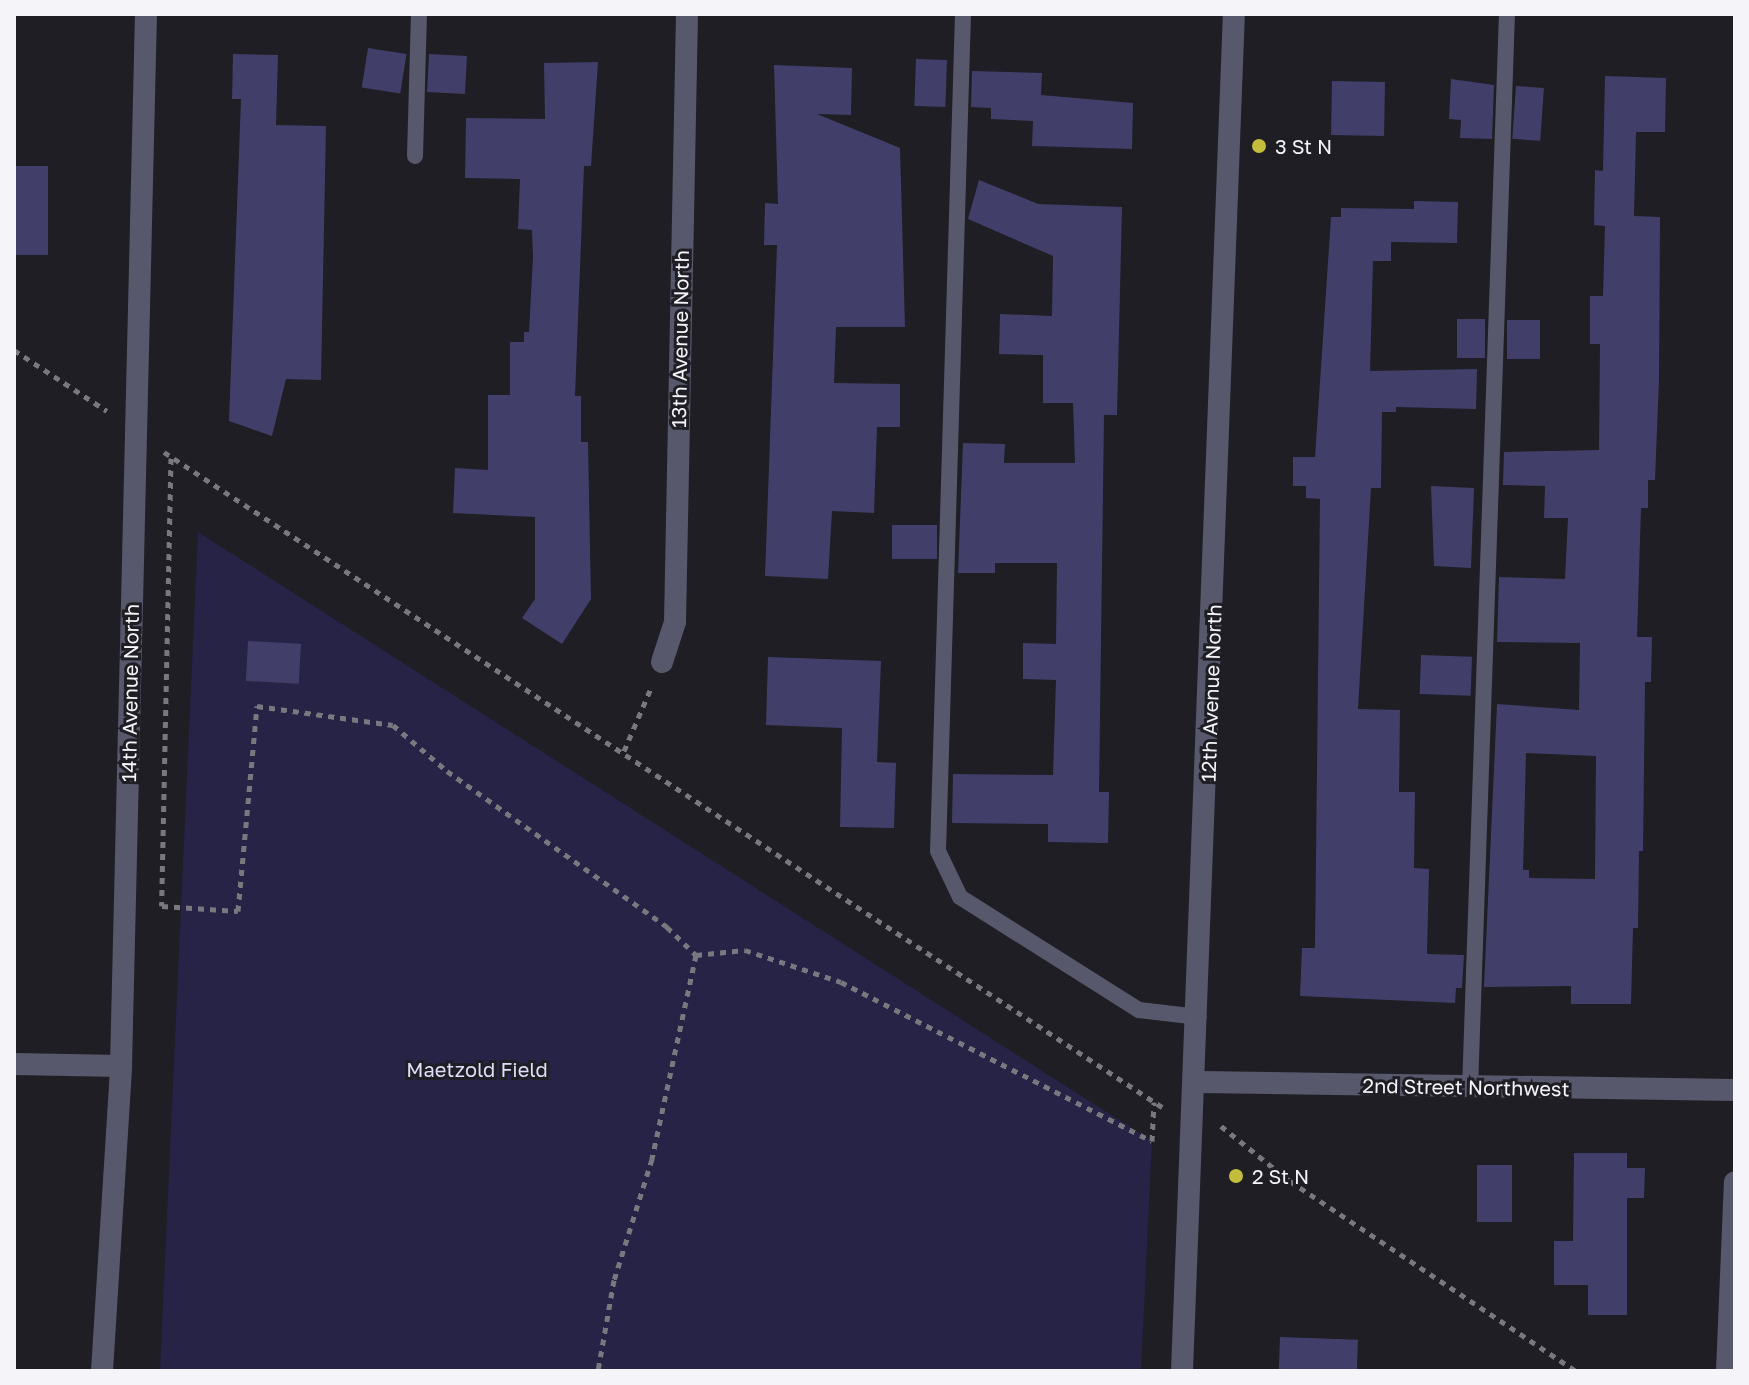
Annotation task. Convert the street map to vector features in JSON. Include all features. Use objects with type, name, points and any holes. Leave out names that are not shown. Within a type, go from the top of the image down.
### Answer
[{"type":"street","name":"14th Avenue North","points":[[102,1371],[121,1066],[146,14]]},
{"type":"street","name":"13th Avenue North","points":[[662,662],[675,622],[687,14]]},
{"type":"street","name":"12th Avenue North","points":[[1182,1371],[1197,1082],[1234,14]]},
{"type":"street","points":[[14,1064],[121,1066]]},
{"type":"street","name":"2nd Street Northwest","points":[[1197,1082],[1470,1089],[1735,1090]]},
{"type":"street","points":[[1727,1371],[1735,1182]]},
{"type":"lane","points":[[415,156],[419,14]]},
{"type":"lane","points":[[963,14],[938,851],[944,874],[960,897],[972,905],[1139,1010],[1199,1017]]},
{"type":"lane","points":[[1470,1089],[1507,14]]},
{"type":"path","points":[[14,350],[108,412]]},
{"type":"path","points":[[1154,1102],[1152,1141],[841,982],[745,950],[696,955],[667,927],[447,771],[393,725],[257,706],[238,911],[162,906],[171,458],[624,751],[1168,1110]]},
{"type":"path","points":[[624,751],[662,662]]},
{"type":"path","points":[[598,1371],[614,1280],[652,1159],[696,955]]},
{"type":"path","points":[[1227,1128],[1290,1181],[1576,1371]]},
{"type":"green space","name":"Maetzold Field","points":[[198,532],[1152,1141],[1141,1371],[160,1371]]},
{"type":"building","points":[[368,48],[407,54],[400,94],[362,88]]},
{"type":"building","points":[[233,54],[278,55],[276,125],[326,126],[321,380],[286,379],[272,436],[229,421],[241,99],[232,99]]},
{"type":"building","points":[[429,54],[467,56],[465,94],[427,92]]},
{"type":"building","points":[[916,59],[947,60],[945,107],[914,106]]},
{"type":"building","points":[[598,62],[591,166],[584,166],[575,396],[581,396],[581,442],[588,442],[591,599],[562,644],[522,618],[535,599],[535,517],[453,513],[455,468],[488,470],[488,395],[510,395],[510,342],[524,342],[524,332],[529,332],[533,257],[532,230],[518,229],[520,179],[465,178],[466,118],[545,119],[544,63]]},
{"type":"building","points":[[774,65],[852,68],[851,115],[817,114],[900,148],[905,327],[836,327],[834,383],[900,384],[900,427],[877,427],[874,513],[832,511],[828,579],[765,576],[777,245],[764,245],[765,203],[778,204]]},
{"type":"building","points":[[972,71],[1042,73],[1041,95],[1133,103],[1132,149],[1032,146],[1033,121],[991,119],[991,108],[971,107]]},
{"type":"building","points":[[1605,76],[1666,78],[1665,132],[1636,132],[1634,216],[1660,217],[1655,480],[1648,480],[1648,508],[1641,508],[1637,637],[1652,637],[1651,682],[1645,682],[1643,851],[1639,851],[1638,928],[1633,928],[1631,1004],[1571,1004],[1571,986],[1484,987],[1497,704],[1579,710],[1580,643],[1497,642],[1499,577],[1565,579],[1568,518],[1544,518],[1545,486],[1503,485],[1504,452],[1599,450],[1600,344],[1590,344],[1590,296],[1603,296],[1605,226],[1594,225],[1595,170],[1603,171]],"holes":[[[1526,753],[1596,756],[1595,879],[1529,878],[1529,870],[1523,870]]]},
{"type":"building","points":[[1451,79],[1494,85],[1492,139],[1460,138],[1461,120],[1449,119]]},
{"type":"building","points":[[1332,81],[1385,82],[1384,136],[1331,135]]},
{"type":"building","points":[[1516,86],[1544,88],[1540,141],[1512,139]]},
{"type":"building","points":[[14,166],[48,166],[48,255],[14,255]]},
{"type":"building","points":[[979,180],[1038,204],[1122,207],[1117,415],[1104,415],[1099,792],[1109,792],[1108,843],[1048,842],[1048,824],[952,823],[953,774],[1053,775],[1056,680],[1023,679],[1023,643],[1056,644],[1057,563],[995,563],[995,573],[958,573],[963,443],[1005,444],[1004,463],[1075,463],[1073,403],[1043,403],[1043,355],[999,354],[1000,314],[1052,316],[1053,256],[968,219]]},
{"type":"building","points":[[1414,201],[1458,202],[1457,243],[1391,242],[1391,261],[1373,261],[1370,371],[1477,369],[1476,409],[1396,407],[1396,412],[1382,412],[1381,488],[1371,488],[1358,709],[1400,710],[1399,792],[1415,792],[1414,868],[1429,869],[1427,954],[1464,955],[1462,988],[1456,988],[1455,1003],[1300,996],[1302,948],[1315,948],[1320,499],[1306,498],[1306,486],[1293,486],[1293,457],[1315,457],[1331,217],[1341,217],[1341,208],[1414,209]]},
{"type":"building","points":[[1457,319],[1485,319],[1485,358],[1457,358]]},
{"type":"building","points":[[1507,320],[1540,320],[1540,359],[1507,359]]},
{"type":"building","points":[[1431,486],[1474,488],[1471,568],[1434,566]]},
{"type":"building","points":[[892,525],[937,525],[937,559],[892,559]]},
{"type":"building","points":[[248,641],[301,644],[299,684],[246,681]]},
{"type":"building","points":[[1421,655],[1472,657],[1471,696],[1420,694]]},
{"type":"building","points":[[768,657],[881,661],[877,762],[896,763],[894,828],[840,827],[842,728],[766,725]]},
{"type":"building","points":[[1574,1153],[1627,1153],[1627,1168],[1645,1168],[1644,1198],[1627,1198],[1627,1315],[1588,1315],[1588,1285],[1554,1285],[1554,1241],[1573,1241]]},
{"type":"building","points":[[1477,1165],[1512,1165],[1512,1222],[1477,1222]]},
{"type":"building","points":[[1280,1337],[1358,1340],[1357,1371],[1279,1371]]},
{"type":"place","name":"3 St N","points":[[1259,146]]},
{"type":"place","name":"2 St N","points":[[1236,1176]]}]
